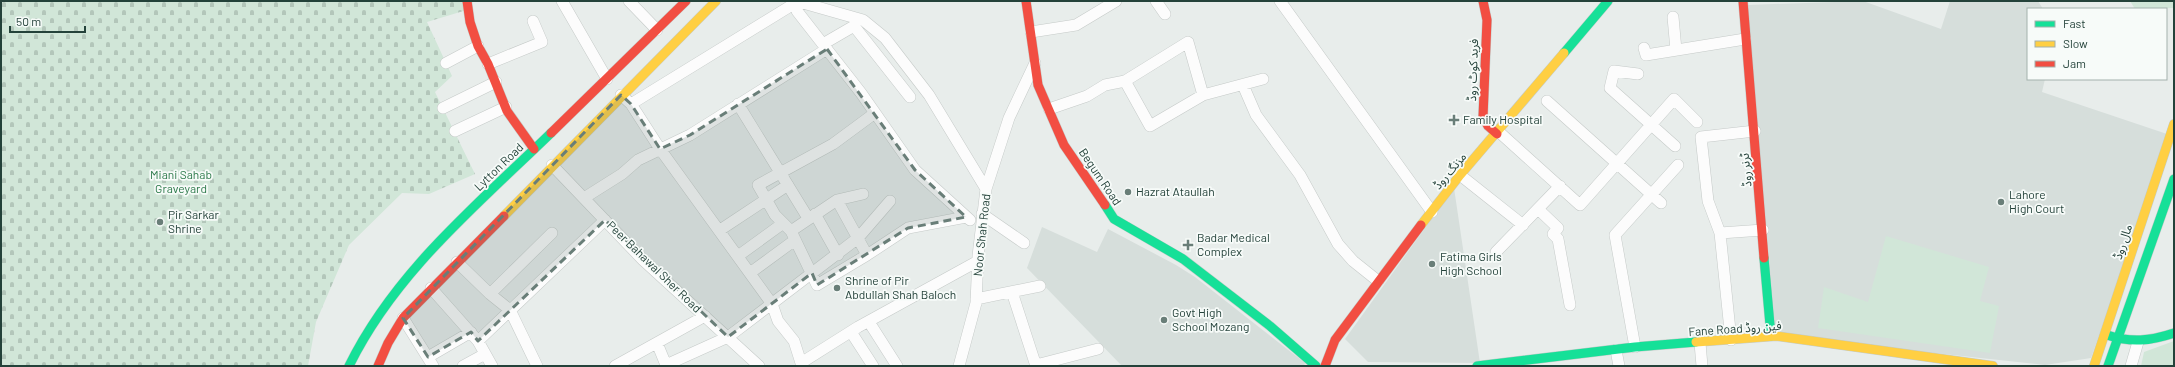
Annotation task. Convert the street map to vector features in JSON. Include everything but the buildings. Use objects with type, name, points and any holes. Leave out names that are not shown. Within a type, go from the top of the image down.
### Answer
[{"type":"main road","points":[[467,1],[470,22],[478,46],[488,64],[506,107],[534,149]]},
{"type":"main road","name":"Lytton Road","points":[[349,366],[368,327],[399,285],[440,241],[607,80],[686,1]]},
{"type":"main road","points":[[378,366],[388,343],[412,299],[431,288],[716,1]]},
{"type":"main road","name":"Begum Road","points":[[1026,1],[1038,84],[1048,109],[1064,145],[1114,219],[1183,259],[1270,326],[1316,366]]},
{"type":"main road","name":"فرید کوٹ روڈ","points":[[1483,1],[1487,20],[1483,117],[1488,126],[1498,133]]},
{"type":"main road","name":"مزنگ روڈ","points":[[1324,366],[1335,340],[1378,281],[1460,175],[1498,133],[1608,1]]},
{"type":"main road","name":"ٹرنر روڈ","points":[[1743,1],[1771,336]]},
{"type":"main road","name":"مال روڈ","points":[[2094,366],[2106,335],[2174,124]]},
{"type":"main road","points":[[2108,366],[2174,179]]},
{"type":"main road","points":[[399,285],[412,299]]},
{"type":"main road","points":[[2106,335],[2117,339],[2138,342],[2174,333]]},
{"type":"main road","name":"Fane Road فین روڈ","points":[[1478,366],[1635,347],[1776,336],[1993,366]]},
{"type":"street","points":[[562,1],[607,80]]},
{"type":"street","points":[[629,1],[657,30]]},
{"type":"street","points":[[1031,32],[1076,25],[1116,1]]},
{"type":"street","points":[[1156,1],[1165,14]]},
{"type":"street","points":[[1280,1],[1432,212]]},
{"type":"street","points":[[631,104],[797,2],[863,20],[885,38],[929,95],[986,189]]},
{"type":"street","points":[[797,2],[797,11],[875,113],[915,170],[980,230]]},
{"type":"street","points":[[1673,17],[1676,50]]},
{"type":"street","points":[[488,64],[542,42],[533,21]]},
{"type":"street","points":[[584,198],[622,174],[638,160],[690,134],[738,104],[854,26],[910,97]]},
{"type":"street","points":[[1644,48],[1646,55],[1745,39]]},
{"type":"street","points":[[1048,109],[1087,96],[1105,85],[1125,81],[1188,42],[1203,95]]},
{"type":"street","points":[[446,63],[478,46]]},
{"type":"street","name":"Noor Shah Road","points":[[959,366],[976,299],[980,230],[986,189],[1009,118],[1035,63]]},
{"type":"street","points":[[1638,74],[1614,71],[1610,88],[1675,146]]},
{"type":"street","points":[[1125,81],[1150,126],[1203,95],[1262,79]]},
{"type":"street","points":[[443,108],[496,82]]},
{"type":"street","points":[[1243,84],[1256,115],[1300,175],[1338,244],[1353,261],[1378,281]]},
{"type":"street","points":[[621,95],[631,104],[660,149],[772,304],[778,321],[794,341],[802,365],[851,332],[978,261]]},
{"type":"street","points":[[1498,133],[1580,205],[1674,99],[1697,122]]},
{"type":"street","points":[[1546,101],[1657,199]]},
{"type":"street","points":[[738,104],[780,173],[812,216],[838,255]]},
{"type":"street","points":[[454,131],[506,107]]},
{"type":"street","points":[[875,113],[834,144],[758,185],[765,199],[782,224],[793,236],[818,285],[868,256],[908,228],[966,217]]},
{"type":"street","points":[[1731,340],[1720,233],[1708,201],[1701,137],[1754,131]]},
{"type":"street","name":"Peer Bahawal Sher Road","points":[[552,165],[643,260],[759,366]]},
{"type":"street","points":[[1635,347],[1615,235],[1657,199],[1678,165]]},
{"type":"street","points":[[1460,175],[1522,225]]},
{"type":"street","points":[[720,230],[788,185]]},
{"type":"street","points":[[1496,252],[1560,186]]},
{"type":"street","points":[[750,273],[793,236],[812,216],[837,200],[863,194]]},
{"type":"street","points":[[837,200],[868,256]]},
{"type":"street","points":[[657,343],[666,365],[685,362],[728,337],[838,255],[858,238],[890,201]]},
{"type":"street","points":[[1538,208],[1558,228],[1552,234],[1558,239],[1570,305]]},
{"type":"street","points":[[982,214],[1024,243]]},
{"type":"street","points":[[478,341],[605,220]]},
{"type":"street","points":[[738,256],[782,224]]},
{"type":"street","points":[[1720,233],[1763,230]]},
{"type":"street","points":[[490,294],[552,233]]},
{"type":"street","points":[[457,262],[490,294],[510,310],[537,366]]},
{"type":"street","points":[[976,299],[1040,286]]},
{"type":"street","points":[[431,288],[471,332],[478,341],[492,366]]},
{"type":"street","points":[[1012,292],[1036,366],[1098,349]]},
{"type":"street","points":[[615,366],[705,316]]},
{"type":"street","points":[[403,318],[430,362],[471,332]]},
{"type":"street","points":[[869,322],[897,366]]},
{"type":"street","points":[[851,332],[873,366]]},
{"type":"street","points":[[2132,366],[2138,342]]},
{"type":"street","points":[[1700,343],[1702,366]]},
{"type":"street","points":[[1616,350],[1619,366]]},
{"type":"street","points":[[463,366],[486,354]]},
{"type":"highlighted area","points":[[827,49],[915,170],[966,217],[908,228],[817,285],[812,273],[728,337],[605,220],[478,341],[471,332],[428,357],[403,318],[621,95],[631,104],[660,149],[690,135]]},
{"type":"shaded area","name":"Lahore High Court","points":[[1863,1],[1941,29],[1950,1],[2038,1],[2042,8],[2027,8],[2027,80],[2045,80],[2042,92],[2170,135],[2091,358],[2045,365],[1776,336],[1747,5]]},
{"type":"shaded area","name":"Fatima Girls High School","points":[[1454,188],[1480,363],[1368,362],[1345,339]]},
{"type":"shaded area","name":"Govt High School Mozang","points":[[1042,227],[1097,252],[1108,229],[1176,265],[1195,277],[1305,363],[1304,366],[1122,366],[1027,268]]},
{"type":"green space","name":"Miani Sahab Graveyard","points":[[1,1],[467,1],[470,9],[427,22],[452,76],[435,92],[475,174],[429,194],[402,193],[349,245],[316,322],[308,366],[1,366]]},
{"type":"green space","points":[[2130,1],[2174,1],[2174,8],[2134,8]]},
{"type":"green space","points":[[1886,236],[1989,267],[1980,301],[1999,306],[1990,353],[1818,328],[1824,287],[1868,302]]},
{"type":"green space","points":[[2174,341],[2174,366],[2141,366],[2144,352]]},
{"type":"traffic: fast","points":[[1564,53],[1608,1]]},
{"type":"traffic: fast","points":[[349,366],[368,332],[390,300],[414,270],[440,241],[551,133]]},
{"type":"traffic: fast","points":[[2108,366],[2174,179]]},
{"type":"traffic: fast","points":[[1105,205],[1114,219],[1183,259],[1270,326],[1316,366]]},
{"type":"traffic: fast","points":[[1764,258],[1771,336]]},
{"type":"traffic: fast","points":[[2107,335],[2116,338],[2140,340],[2157,338],[2174,333]]},
{"type":"traffic: fast","points":[[1477,366],[1635,347],[1696,342]]},
{"type":"traffic: slow","points":[[504,216],[716,1]]},
{"type":"traffic: slow","points":[[1421,225],[1460,175],[1564,53]]},
{"type":"traffic: slow","points":[[2094,366],[2174,124]]},
{"type":"traffic: slow","points":[[1696,342],[1776,336],[1993,366]]},
{"type":"traffic: jam","points":[[467,1],[470,22],[478,46],[488,64],[507,111],[534,149]]},
{"type":"traffic: jam","points":[[551,133],[686,1]]},
{"type":"traffic: jam","points":[[1026,1],[1038,85],[1064,145],[1105,205]]},
{"type":"traffic: jam","points":[[1483,1],[1487,20],[1483,117],[1488,126],[1497,134]]},
{"type":"traffic: jam","points":[[1743,1],[1764,258]]},
{"type":"traffic: jam","points":[[378,366],[388,343],[403,318],[504,216]]},
{"type":"traffic: jam","points":[[1325,366],[1335,340],[1421,225]]},
{"type":"place","name":"Family Hospital","points":[[1454,120]]},
{"type":"place","name":"Hazrat Ataullah","points":[[1128,192]]},
{"type":"place","name":"Lahore High Court","points":[[2001,202]]},
{"type":"place","name":"Pir Sarkar Shrine","points":[[160,222]]},
{"type":"place","name":"Badar Medical Complex","points":[[1188,245]]},
{"type":"place","name":"Fatima Girls High School","points":[[1432,264]]},
{"type":"place","name":"Shrine of Pir Abdullah Shah Baloch","points":[[837,288]]},
{"type":"place","name":"Govt High School Mozang","points":[[1164,320]]}]
